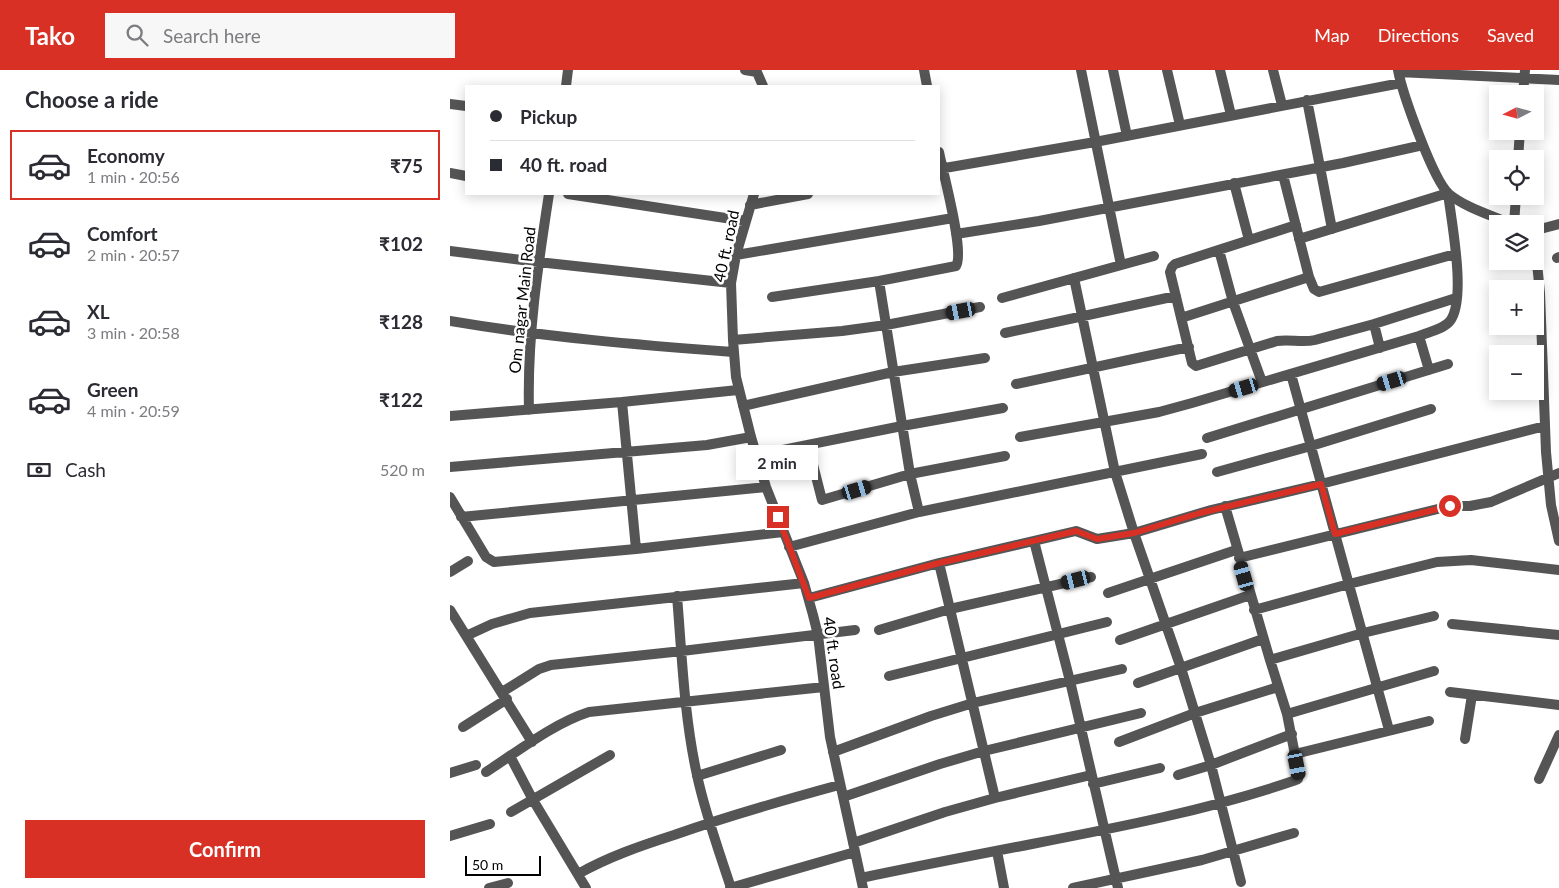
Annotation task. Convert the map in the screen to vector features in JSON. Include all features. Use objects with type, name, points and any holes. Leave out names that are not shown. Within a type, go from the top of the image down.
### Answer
[{"type":"street","points":[[566,85],[568,70]]},
{"type":"street","points":[[745,70],[757,71],[764,85]]},
{"type":"street","points":[[924,70],[927,85]]},
{"type":"street","points":[[1081,70],[1121,265]]},
{"type":"street","points":[[1113,70],[1126,136]]},
{"type":"street","points":[[1167,70],[1180,125]]},
{"type":"street","points":[[1220,70],[1231,115]]},
{"type":"street","points":[[1273,70],[1282,105]]},
{"type":"street","points":[[1491,215],[1448,193],[1438,178],[1423,145],[1401,83],[1399,71],[1525,74],[1559,80]]},
{"type":"street","points":[[772,297],[878,281],[956,266],[958,254],[956,234],[940,169],[1095,142],[1401,83]]},
{"type":"street","points":[[1307,100],[1332,229]]},
{"type":"street","points":[[450,104],[465,106]]},
{"type":"street","points":[[956,234],[1039,221],[1320,168],[1423,145]]},
{"type":"street","points":[[450,174],[465,176]]},
{"type":"street","points":[[1283,175],[1309,277],[1314,289],[1318,292],[1455,254]]},
{"type":"street","points":[[1234,183],[1249,240]]},
{"type":"street","points":[[1300,239],[1448,193]]},
{"type":"street","points":[[1020,437],[1159,412],[1380,348],[1446,325],[1450,321],[1456,306],[1457,267],[1448,193]]},
{"type":"street","name":"Om nagar Main Road","points":[[529,410],[531,333],[538,262],[549,195]]},
{"type":"street","points":[[575,195],[745,221]]},
{"type":"street","name":"40 ft. road","points":[[754,195],[736,256],[731,283],[733,352],[738,390],[766,487],[809,598],[818,635],[833,752],[862,883]]},
{"type":"street","points":[[750,204],[802,195]]},
{"type":"street","points":[[736,256],[953,218]]},
{"type":"street","points":[[1544,228],[1559,224]]},
{"type":"street","points":[[1296,225],[1175,264],[1172,267],[1170,272],[1181,318],[1192,363],[1196,366],[1285,340],[1309,342],[1456,298]]},
{"type":"street","points":[[1219,250],[1233,302],[1262,382]]},
{"type":"street","points":[[450,251],[731,283]]},
{"type":"street","points":[[1002,298],[1154,256]]},
{"type":"street","points":[[1538,270],[1545,426],[1554,476],[1551,505],[1559,541]]},
{"type":"street","points":[[1181,318],[1309,277]]},
{"type":"street","points":[[1074,278],[1115,472],[1181,668],[1211,765],[1241,882]]},
{"type":"street","points":[[878,281],[910,474],[919,512]]},
{"type":"street","points":[[1005,333],[1176,296]]},
{"type":"street","points":[[733,340],[842,331],[886,325],[980,307]]},
{"type":"street","points":[[450,321],[531,333],[733,352]]},
{"type":"street","points":[[1374,324],[1380,348]]},
{"type":"street","points":[[1418,336],[1429,370]]},
{"type":"street","points":[[1016,384],[1189,347]]},
{"type":"street","points":[[743,406],[893,372],[985,358]]},
{"type":"street","points":[[1207,438],[1448,364]]},
{"type":"street","points":[[1290,374],[1389,730]]},
{"type":"street","points":[[450,416],[622,402],[738,390]]},
{"type":"street","points":[[622,402],[636,549]]},
{"type":"street","points":[[757,455],[1003,408]]},
{"type":"street","points":[[1217,472],[1311,446],[1431,409]]},
{"type":"street","points":[[809,598],[939,563],[1076,531],[1097,539],[1134,533],[1225,506],[1321,484],[1545,426]]},
{"type":"street","points":[[450,467],[707,445],[751,437]]},
{"type":"street","points":[[808,445],[822,500],[910,474],[1005,456]]},
{"type":"street","points":[[789,547],[919,512],[1202,454]]},
{"type":"street","points":[[1108,593],[1150,578],[1238,554],[1335,534],[1450,506],[1470,506],[1491,502],[1554,476]]},
{"type":"street","points":[[461,517],[766,487]]},
{"type":"street","points":[[450,498],[486,557],[494,562],[636,549],[783,532]]},
{"type":"street","points":[[862,883],[997,851],[1221,804],[1298,779],[1299,775],[1287,714],[1254,610],[1225,506]]},
{"type":"street","points":[[1034,541],[1070,682],[1117,884]]},
{"type":"street","points":[[1254,610],[1437,562],[1471,560],[1559,570]]},
{"type":"street","points":[[450,572],[468,561]]},
{"type":"street","points":[[939,563],[974,703],[995,798]]},
{"type":"street","points":[[879,630],[950,610],[1091,577]]},
{"type":"street","points":[[466,636],[492,624],[530,613],[804,583]]},
{"type":"street","points":[[1120,640],[1250,595]]},
{"type":"street","points":[[677,596],[685,701],[697,776],[731,888],[854,848],[945,812],[995,798],[1160,768]]},
{"type":"street","points":[[450,610],[453,623],[466,636],[532,742]]},
{"type":"street","points":[[1270,660],[1363,633],[1434,616]]},
{"type":"street","points":[[889,676],[1107,622]]},
{"type":"street","points":[[1452,624],[1559,635]]},
{"type":"street","points":[[463,727],[544,666],[682,652],[855,630]]},
{"type":"street","points":[[1138,683],[1263,639]]},
{"type":"street","points":[[833,752],[922,719],[974,703],[1122,669]]},
{"type":"street","points":[[1287,714],[1434,671]]},
{"type":"street","points":[[486,772],[573,718],[589,712],[824,687]]},
{"type":"street","points":[[1119,742],[1195,713],[1278,687]]},
{"type":"street","points":[[1450,692],[1559,705]]},
{"type":"street","points":[[1465,739],[1472,695]]},
{"type":"street","points":[[843,797],[984,751],[1141,713]]},
{"type":"street","points":[[1295,754],[1429,721]]},
{"type":"street","points":[[1178,775],[1211,765],[1292,734]]},
{"type":"street","points":[[1539,779],[1559,736]]},
{"type":"street","points":[[697,776],[781,750]]},
{"type":"street","points":[[511,812],[610,754]]},
{"type":"street","points":[[510,756],[533,800],[586,888]]},
{"type":"street","points":[[450,773],[476,765]]},
{"type":"street","points":[[578,874],[620,853],[710,823],[840,784]]},
{"type":"street","points":[[450,836],[490,824]]},
{"type":"street","points":[[1073,888],[1117,884],[1294,833]]},
{"type":"street","points":[[997,851],[1004,888]]},
{"type":"street","points":[[489,888],[508,883]]},
{"type":"route","points":[[778,517],[809,598],[939,563],[1076,531],[1097,539],[1134,533],[1225,506],[1321,484],[1335,534],[1450,506]]}]
